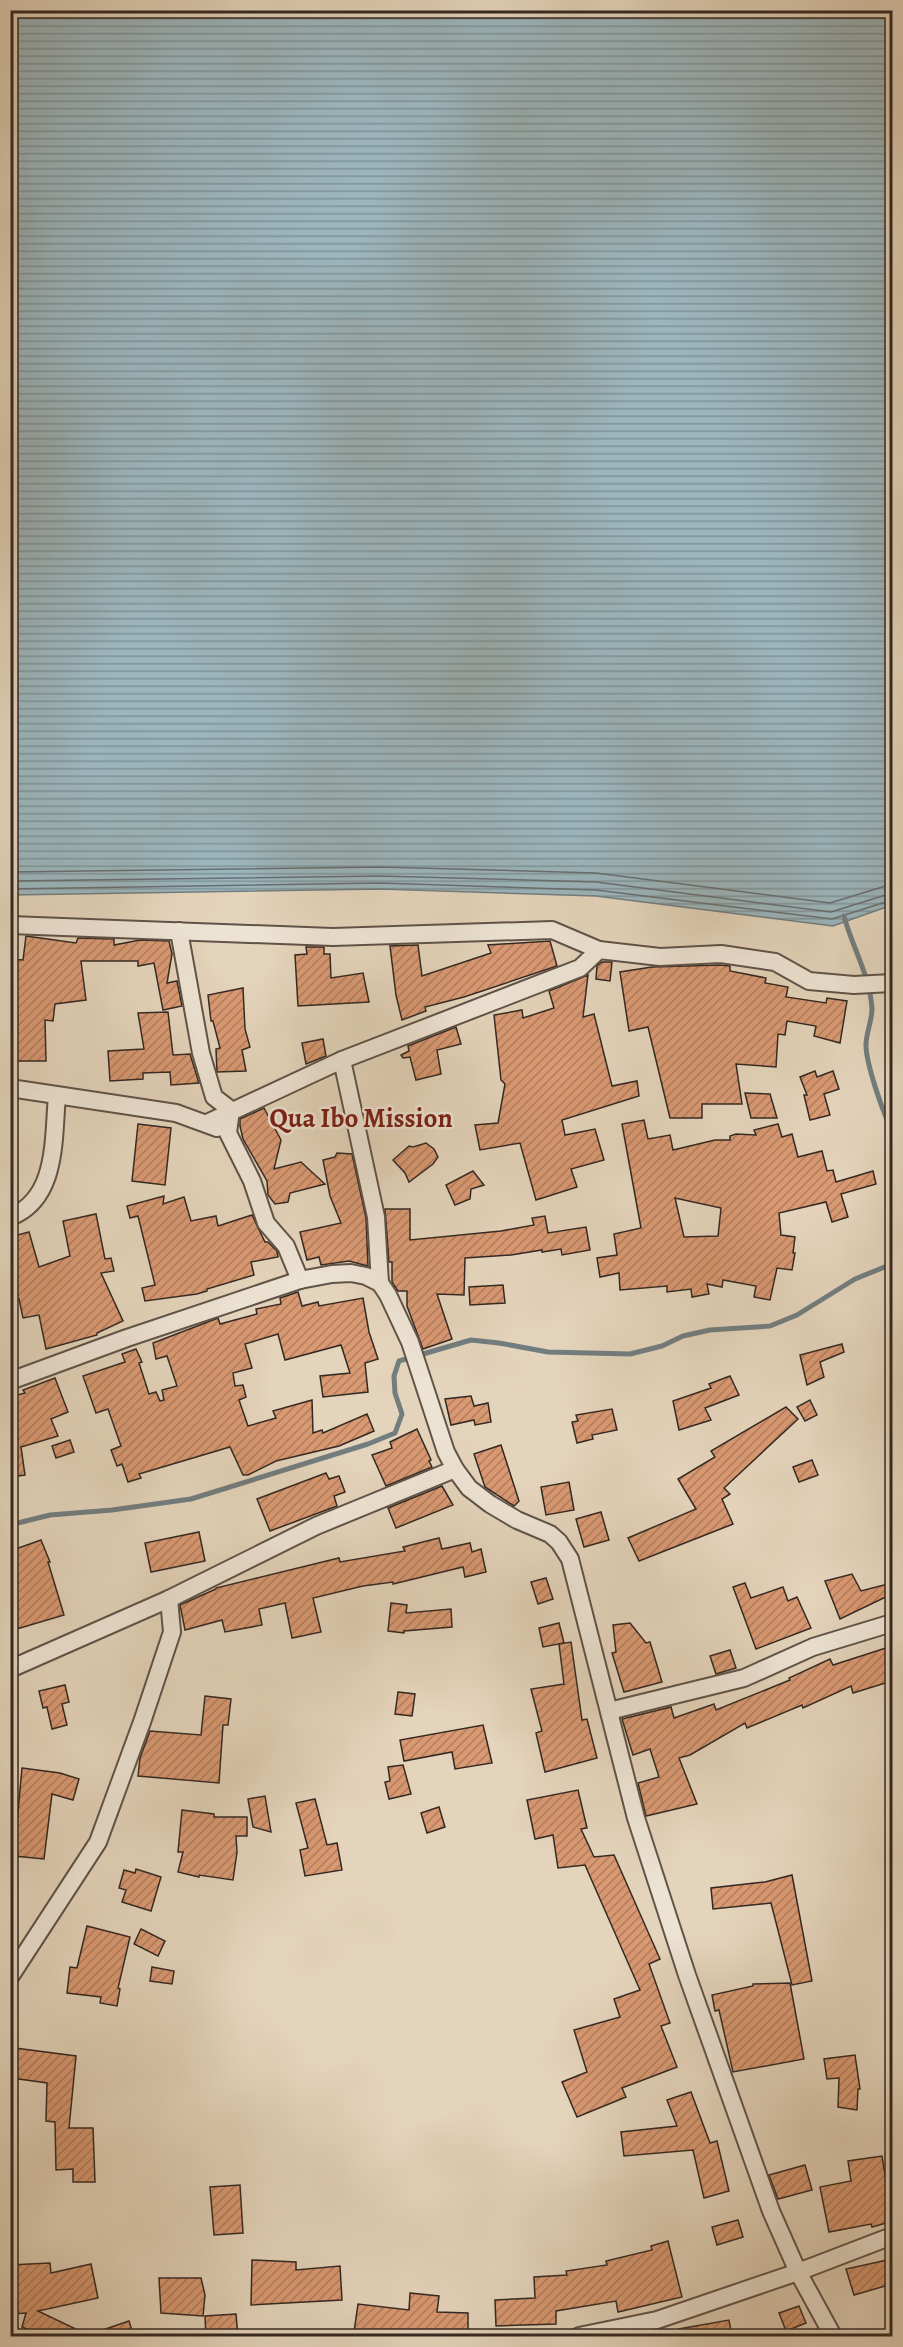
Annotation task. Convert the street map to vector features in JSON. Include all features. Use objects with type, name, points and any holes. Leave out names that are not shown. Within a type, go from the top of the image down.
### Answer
[{"type":"street","points":[[10,926],[333,937],[552,930],[599,950],[660,957],[721,954],[775,962],[809,981],[854,985],[886,982]]},
{"type":"street","points":[[179,931],[204,1064],[214,1097],[231,1110]]},
{"type":"street","points":[[207,1123],[342,1060],[580,968],[599,950]]},
{"type":"street","points":[[342,1060],[376,1216],[380,1284]]},
{"type":"street","points":[[10,1088],[176,1113],[207,1123],[228,1134]]},
{"type":"street","points":[[10,1217],[21,1213],[42,1190],[50,1172],[57,1096]]},
{"type":"street","points":[[231,1110],[228,1134],[252,1180],[266,1223],[286,1246],[300,1280]]},
{"type":"street","points":[[10,1381],[300,1280],[351,1273],[366,1276],[380,1284],[388,1295],[411,1345],[446,1452],[455,1469],[469,1488],[490,1504],[517,1520],[550,1534],[559,1542],[570,1559],[636,1818],[687,1975],[771,2211],[798,2272],[833,2337]]},
{"type":"street","points":[[10,1669],[169,1599],[316,1526],[455,1469]]},
{"type":"street","points":[[10,1977],[98,1842],[172,1632],[169,1599]]},
{"type":"street","points":[[609,1711],[744,1678],[813,1647],[892,1623]]},
{"type":"street","points":[[579,2337],[657,2320],[798,2272],[892,2236]]},
{"type":"water","points":[[10,11],[892,11],[892,905],[833,926],[596,896],[380,889],[11,895]]},
{"type":"building","points":[[26,936],[76,943],[78,938],[114,939],[114,945],[140,940],[169,941],[172,954],[167,983],[177,981],[182,1006],[163,1010],[154,963],[138,966],[138,961],[81,961],[86,1000],[55,1004],[53,1021],[45,1020],[46,1061],[10,1061],[10,959],[23,960]]},
{"type":"building","points":[[550,941],[557,966],[464,997],[425,1007],[426,1011],[402,1020],[396,995],[390,946],[418,945],[422,976],[491,953],[488,945]]},
{"type":"building","points":[[306,947],[324,947],[324,954],[330,954],[331,978],[363,973],[369,1002],[298,1006],[295,955],[307,954]]},
{"type":"building","points":[[602,962],[612,962],[610,981],[596,979],[597,966]]},
{"type":"building","points":[[730,966],[730,971],[766,978],[765,983],[788,987],[786,997],[826,1003],[827,998],[847,1001],[840,1043],[814,1036],[816,1026],[787,1021],[785,1035],[778,1034],[776,1067],[736,1064],[742,1104],[702,1104],[702,1118],[670,1118],[648,1027],[629,1031],[620,972],[652,967]]},
{"type":"building","points":[[588,975],[583,1017],[594,1014],[612,1086],[637,1081],[639,1096],[562,1120],[565,1135],[595,1129],[604,1160],[571,1169],[577,1187],[536,1200],[520,1143],[480,1150],[475,1125],[498,1123],[505,1084],[501,1080],[494,1015],[522,1010],[523,1018],[554,1008],[549,991]]},
{"type":"building","points":[[243,988],[245,1029],[250,1047],[242,1050],[246,1071],[217,1072],[216,1049],[220,1048],[213,1021],[211,1021],[208,995]]},
{"type":"building","points":[[168,1012],[173,1055],[190,1054],[199,1083],[171,1085],[170,1072],[143,1073],[143,1079],[110,1081],[108,1051],[144,1049],[138,1013]]},
{"type":"building","points":[[456,1027],[461,1044],[437,1050],[441,1074],[416,1080],[410,1057],[403,1058],[401,1055],[409,1051],[408,1046]]},
{"type":"building","points":[[323,1039],[326,1056],[306,1064],[302,1043]]},
{"type":"building","points":[[815,1071],[817,1077],[833,1071],[839,1089],[824,1094],[830,1115],[810,1120],[804,1095],[807,1095],[800,1077]]},
{"type":"building","points":[[745,1093],[770,1094],[777,1118],[751,1118]]},
{"type":"building","points":[[264,1108],[281,1140],[274,1169],[301,1162],[325,1184],[290,1193],[288,1202],[275,1204],[268,1195],[267,1181],[243,1139],[240,1126],[240,1119]]},
{"type":"building","points":[[644,1120],[648,1139],[670,1135],[673,1150],[715,1140],[730,1140],[730,1136],[736,1134],[756,1135],[754,1130],[778,1124],[782,1137],[792,1134],[798,1157],[822,1151],[827,1171],[833,1170],[836,1182],[873,1171],[876,1184],[841,1194],[848,1217],[832,1222],[826,1202],[779,1213],[781,1235],[795,1237],[793,1253],[795,1253],[792,1270],[777,1268],[770,1300],[754,1297],[756,1286],[723,1280],[722,1287],[707,1284],[709,1294],[692,1297],[691,1289],[667,1292],[667,1286],[620,1290],[619,1273],[600,1277],[597,1258],[617,1255],[614,1234],[641,1228],[622,1124]],"holes":[[[675,1198],[721,1208],[718,1236],[684,1237]]]},
{"type":"building","points":[[138,1124],[171,1128],[165,1185],[132,1181]]},
{"type":"building","points":[[426,1143],[434,1149],[438,1157],[433,1164],[409,1182],[405,1173],[393,1160],[409,1146]]},
{"type":"building","points":[[337,1153],[352,1154],[366,1218],[368,1266],[349,1261],[321,1265],[319,1257],[307,1260],[300,1232],[341,1223],[330,1196],[323,1160],[335,1157]]},
{"type":"building","points":[[473,1171],[484,1185],[471,1189],[470,1199],[455,1205],[446,1185]]},
{"type":"building","points":[[164,1196],[163,1204],[184,1197],[191,1221],[216,1216],[218,1226],[252,1215],[265,1242],[277,1251],[278,1257],[251,1262],[254,1275],[207,1289],[207,1291],[145,1301],[142,1288],[155,1285],[138,1216],[130,1218],[127,1206]]},
{"type":"building","points":[[385,1209],[410,1209],[410,1240],[501,1231],[534,1225],[532,1218],[545,1216],[548,1233],[586,1227],[590,1250],[562,1255],[561,1249],[465,1258],[464,1295],[437,1294],[452,1339],[423,1349],[407,1306],[407,1291],[398,1291],[392,1282],[392,1262],[389,1262]]},
{"type":"building","points":[[96,1214],[105,1259],[111,1258],[114,1271],[101,1273],[123,1321],[97,1335],[46,1349],[39,1315],[23,1318],[19,1299],[10,1302],[10,1237],[29,1232],[39,1267],[70,1256],[63,1221]]},
{"type":"building","points":[[503,1285],[505,1303],[470,1305],[469,1287]]},
{"type":"building","points":[[298,1292],[302,1306],[318,1302],[319,1306],[363,1298],[369,1332],[378,1359],[365,1363],[368,1392],[323,1397],[320,1376],[350,1373],[341,1345],[285,1360],[278,1334],[245,1344],[252,1368],[233,1373],[235,1386],[243,1385],[246,1397],[239,1400],[248,1426],[276,1418],[273,1411],[312,1400],[313,1433],[322,1430],[323,1433],[367,1414],[374,1431],[339,1446],[276,1461],[248,1475],[243,1475],[230,1447],[139,1474],[141,1478],[128,1482],[122,1464],[117,1466],[111,1450],[121,1446],[108,1409],[96,1413],[83,1376],[125,1362],[122,1354],[136,1349],[142,1362],[139,1363],[149,1394],[156,1392],[160,1401],[164,1400],[162,1390],[177,1386],[167,1356],[156,1359],[153,1343],[218,1318],[220,1324],[257,1314],[256,1309],[281,1304],[280,1298]]},
{"type":"building","points":[[842,1344],[844,1352],[820,1362],[824,1377],[807,1385],[800,1355]]},
{"type":"building","points":[[730,1376],[739,1395],[705,1408],[711,1420],[679,1430],[673,1401],[711,1388],[709,1384]]},
{"type":"building","points":[[55,1378],[68,1412],[51,1419],[58,1436],[21,1447],[25,1475],[10,1477],[10,1416],[15,1415],[10,1397],[25,1393],[23,1390]]},
{"type":"building","points":[[471,1396],[474,1406],[488,1403],[491,1422],[475,1425],[474,1420],[451,1425],[445,1399]]},
{"type":"building","points":[[810,1400],[817,1415],[805,1421],[797,1407]]},
{"type":"building","points":[[786,1407],[798,1419],[724,1488],[730,1494],[722,1499],[733,1524],[639,1561],[628,1538],[696,1509],[678,1479],[715,1457],[711,1451]]},
{"type":"building","points":[[612,1409],[617,1430],[592,1435],[593,1439],[577,1443],[572,1422],[578,1421],[576,1415]]},
{"type":"building","points":[[417,1429],[432,1467],[386,1486],[372,1455],[392,1448],[390,1442]]},
{"type":"building","points":[[70,1440],[74,1452],[56,1458],[52,1446]]},
{"type":"building","points":[[501,1445],[519,1501],[514,1506],[485,1487],[474,1454]]},
{"type":"building","points":[[812,1460],[818,1475],[799,1482],[793,1467]]},
{"type":"building","points":[[326,1473],[329,1479],[339,1476],[345,1492],[334,1496],[337,1506],[270,1531],[257,1499]]},
{"type":"building","points":[[569,1482],[574,1510],[546,1515],[541,1487]]},
{"type":"building","points":[[442,1486],[453,1505],[396,1528],[388,1508]]},
{"type":"building","points":[[601,1512],[609,1540],[584,1547],[576,1519]]},
{"type":"building","points":[[199,1532],[205,1561],[151,1572],[145,1543]]},
{"type":"building","points":[[439,1538],[442,1549],[470,1543],[472,1552],[481,1549],[486,1572],[465,1577],[463,1567],[393,1584],[393,1582],[363,1586],[313,1598],[321,1632],[292,1638],[285,1603],[259,1609],[262,1625],[225,1632],[222,1620],[185,1630],[180,1605],[216,1588],[339,1558],[340,1562],[405,1551],[403,1547]]},
{"type":"building","points":[[41,1540],[50,1562],[48,1562],[64,1615],[10,1631],[10,1551]]},
{"type":"building","points":[[852,1574],[861,1591],[892,1583],[892,1594],[840,1619],[825,1581]]},
{"type":"building","points":[[546,1578],[553,1599],[538,1604],[531,1582]]},
{"type":"building","points":[[745,1583],[751,1598],[783,1587],[788,1601],[797,1597],[811,1628],[756,1649],[733,1587]]},
{"type":"building","points":[[391,1603],[407,1605],[406,1613],[451,1609],[452,1627],[404,1631],[404,1633],[388,1631]]},
{"type":"building","points":[[559,1623],[564,1643],[543,1647],[539,1628]]},
{"type":"building","points":[[630,1623],[646,1643],[650,1642],[662,1682],[624,1692],[612,1653],[616,1652],[613,1625]]},
{"type":"building","points":[[571,1642],[582,1720],[587,1719],[597,1758],[545,1772],[536,1733],[542,1731],[531,1689],[564,1684],[559,1644]]},
{"type":"building","points":[[892,1646],[892,1681],[853,1693],[851,1686],[803,1708],[802,1705],[747,1728],[745,1723],[690,1755],[679,1758],[697,1804],[646,1816],[638,1783],[659,1777],[650,1749],[633,1755],[622,1719],[671,1707],[674,1718],[714,1704],[716,1710],[790,1680],[789,1678],[830,1659],[833,1665]]},
{"type":"building","points":[[730,1650],[736,1668],[716,1674],[710,1656]]},
{"type":"building","points":[[65,1685],[69,1702],[62,1704],[67,1725],[52,1729],[47,1707],[43,1708],[39,1691]]},
{"type":"building","points":[[398,1692],[415,1694],[412,1716],[395,1714]]},
{"type":"building","points":[[205,1696],[231,1699],[228,1725],[223,1725],[219,1783],[138,1776],[140,1758],[150,1731],[201,1735]]},
{"type":"building","points":[[483,1725],[492,1763],[455,1769],[452,1752],[404,1761],[400,1740]]},
{"type":"building","points":[[403,1765],[411,1794],[389,1799],[385,1782],[390,1781],[388,1767]]},
{"type":"building","points":[[22,1768],[60,1773],[79,1779],[73,1800],[52,1794],[44,1859],[14,1856]]},
{"type":"building","points":[[578,1790],[587,1828],[581,1829],[594,1857],[614,1855],[660,1959],[649,1964],[670,2023],[661,2026],[677,2067],[622,2088],[626,2097],[577,2117],[562,2082],[587,2072],[574,2030],[620,2017],[614,1999],[640,1990],[585,1865],[558,1868],[553,1835],[535,1839],[527,1800]]},
{"type":"building","points":[[265,1796],[271,1832],[253,1827],[248,1799]]},
{"type":"building","points":[[315,1799],[327,1845],[337,1843],[342,1870],[305,1876],[300,1850],[308,1848],[296,1803]]},
{"type":"building","points":[[439,1807],[445,1827],[427,1833],[421,1813]]},
{"type":"building","points":[[182,1810],[214,1814],[214,1817],[247,1817],[247,1836],[236,1836],[237,1852],[233,1880],[199,1875],[199,1877],[178,1872],[183,1852],[178,1852]]},
{"type":"building","points":[[136,1869],[161,1877],[151,1911],[122,1902],[126,1890],[119,1888],[124,1870],[135,1873]]},
{"type":"building","points":[[792,1875],[812,1981],[792,1985],[771,1903],[713,1909],[711,1888],[765,1882]]},
{"type":"building","points":[[87,1926],[130,1937],[118,1988],[120,1989],[117,2006],[100,2003],[101,1997],[67,1993],[70,1967],[77,1968]]},
{"type":"building","points":[[141,1929],[165,1941],[158,1956],[134,1944]]},
{"type":"building","points":[[152,1967],[174,1971],[172,1984],[150,1981]]},
{"type":"building","points":[[790,1983],[804,2059],[733,2072],[719,2010],[715,2011],[712,1995],[753,1986],[753,1984]]},
{"type":"building","points":[[15,2048],[76,2056],[69,2128],[93,2128],[95,2182],[73,2182],[73,2169],[56,2170],[55,2122],[46,2121],[47,2083],[12,2078]]},
{"type":"building","points":[[855,2055],[860,2089],[858,2089],[857,2110],[838,2107],[839,2078],[827,2079],[824,2059]]},
{"type":"building","points":[[691,2092],[710,2143],[717,2141],[729,2191],[704,2198],[693,2150],[624,2156],[621,2132],[677,2126],[667,2100]]},
{"type":"building","points":[[882,2156],[891,2212],[890,2222],[872,2227],[871,2224],[829,2232],[820,2187],[851,2181],[848,2161]]},
{"type":"building","points":[[805,2165],[812,2190],[778,2199],[769,2175]]},
{"type":"building","points":[[240,2185],[243,2233],[214,2235],[210,2187]]},
{"type":"building","points":[[738,2220],[743,2237],[717,2245],[712,2227]]},
{"type":"building","points":[[668,2241],[682,2297],[618,2312],[616,2301],[556,2311],[556,2324],[496,2326],[495,2300],[535,2298],[534,2277],[567,2275],[566,2271],[607,2265],[606,2261],[652,2250],[651,2246]]},
{"type":"building","points":[[892,2259],[892,2284],[854,2295],[846,2269]]},
{"type":"building","points":[[252,2260],[296,2262],[296,2270],[340,2266],[342,2300],[251,2305]]},
{"type":"building","points":[[50,2263],[51,2273],[91,2264],[98,2298],[38,2311],[88,2335],[129,2321],[134,2337],[28,2337],[27,2329],[22,2327],[26,2313],[10,2314],[10,2265]]},
{"type":"building","points":[[159,2278],[201,2278],[205,2295],[203,2316],[161,2313]]},
{"type":"building","points":[[410,2293],[439,2296],[437,2312],[468,2313],[468,2337],[391,2337],[354,2332],[358,2304],[409,2310]]},
{"type":"building","points":[[799,2306],[806,2323],[786,2331],[779,2313]]},
{"type":"building","points":[[236,2314],[238,2337],[206,2337],[205,2316]]},
{"type":"building","points":[[729,2320],[732,2337],[679,2337],[679,2329]]},
{"type":"waterway","points":[[844,916],[871,997],[871,1018],[866,1040],[867,1053],[876,1088],[892,1129]]},
{"type":"waterway","points":[[10,1525],[50,1515],[112,1510],[191,1499],[368,1444],[395,1433],[402,1414],[395,1393],[394,1376],[399,1361],[471,1340],[548,1352],[630,1354],[662,1346],[683,1336],[710,1330],[770,1326],[797,1315],[855,1279],[892,1264]]},
{"type":"district","name":"Qua Ibo Mission","points":[[361,1118]]}]
